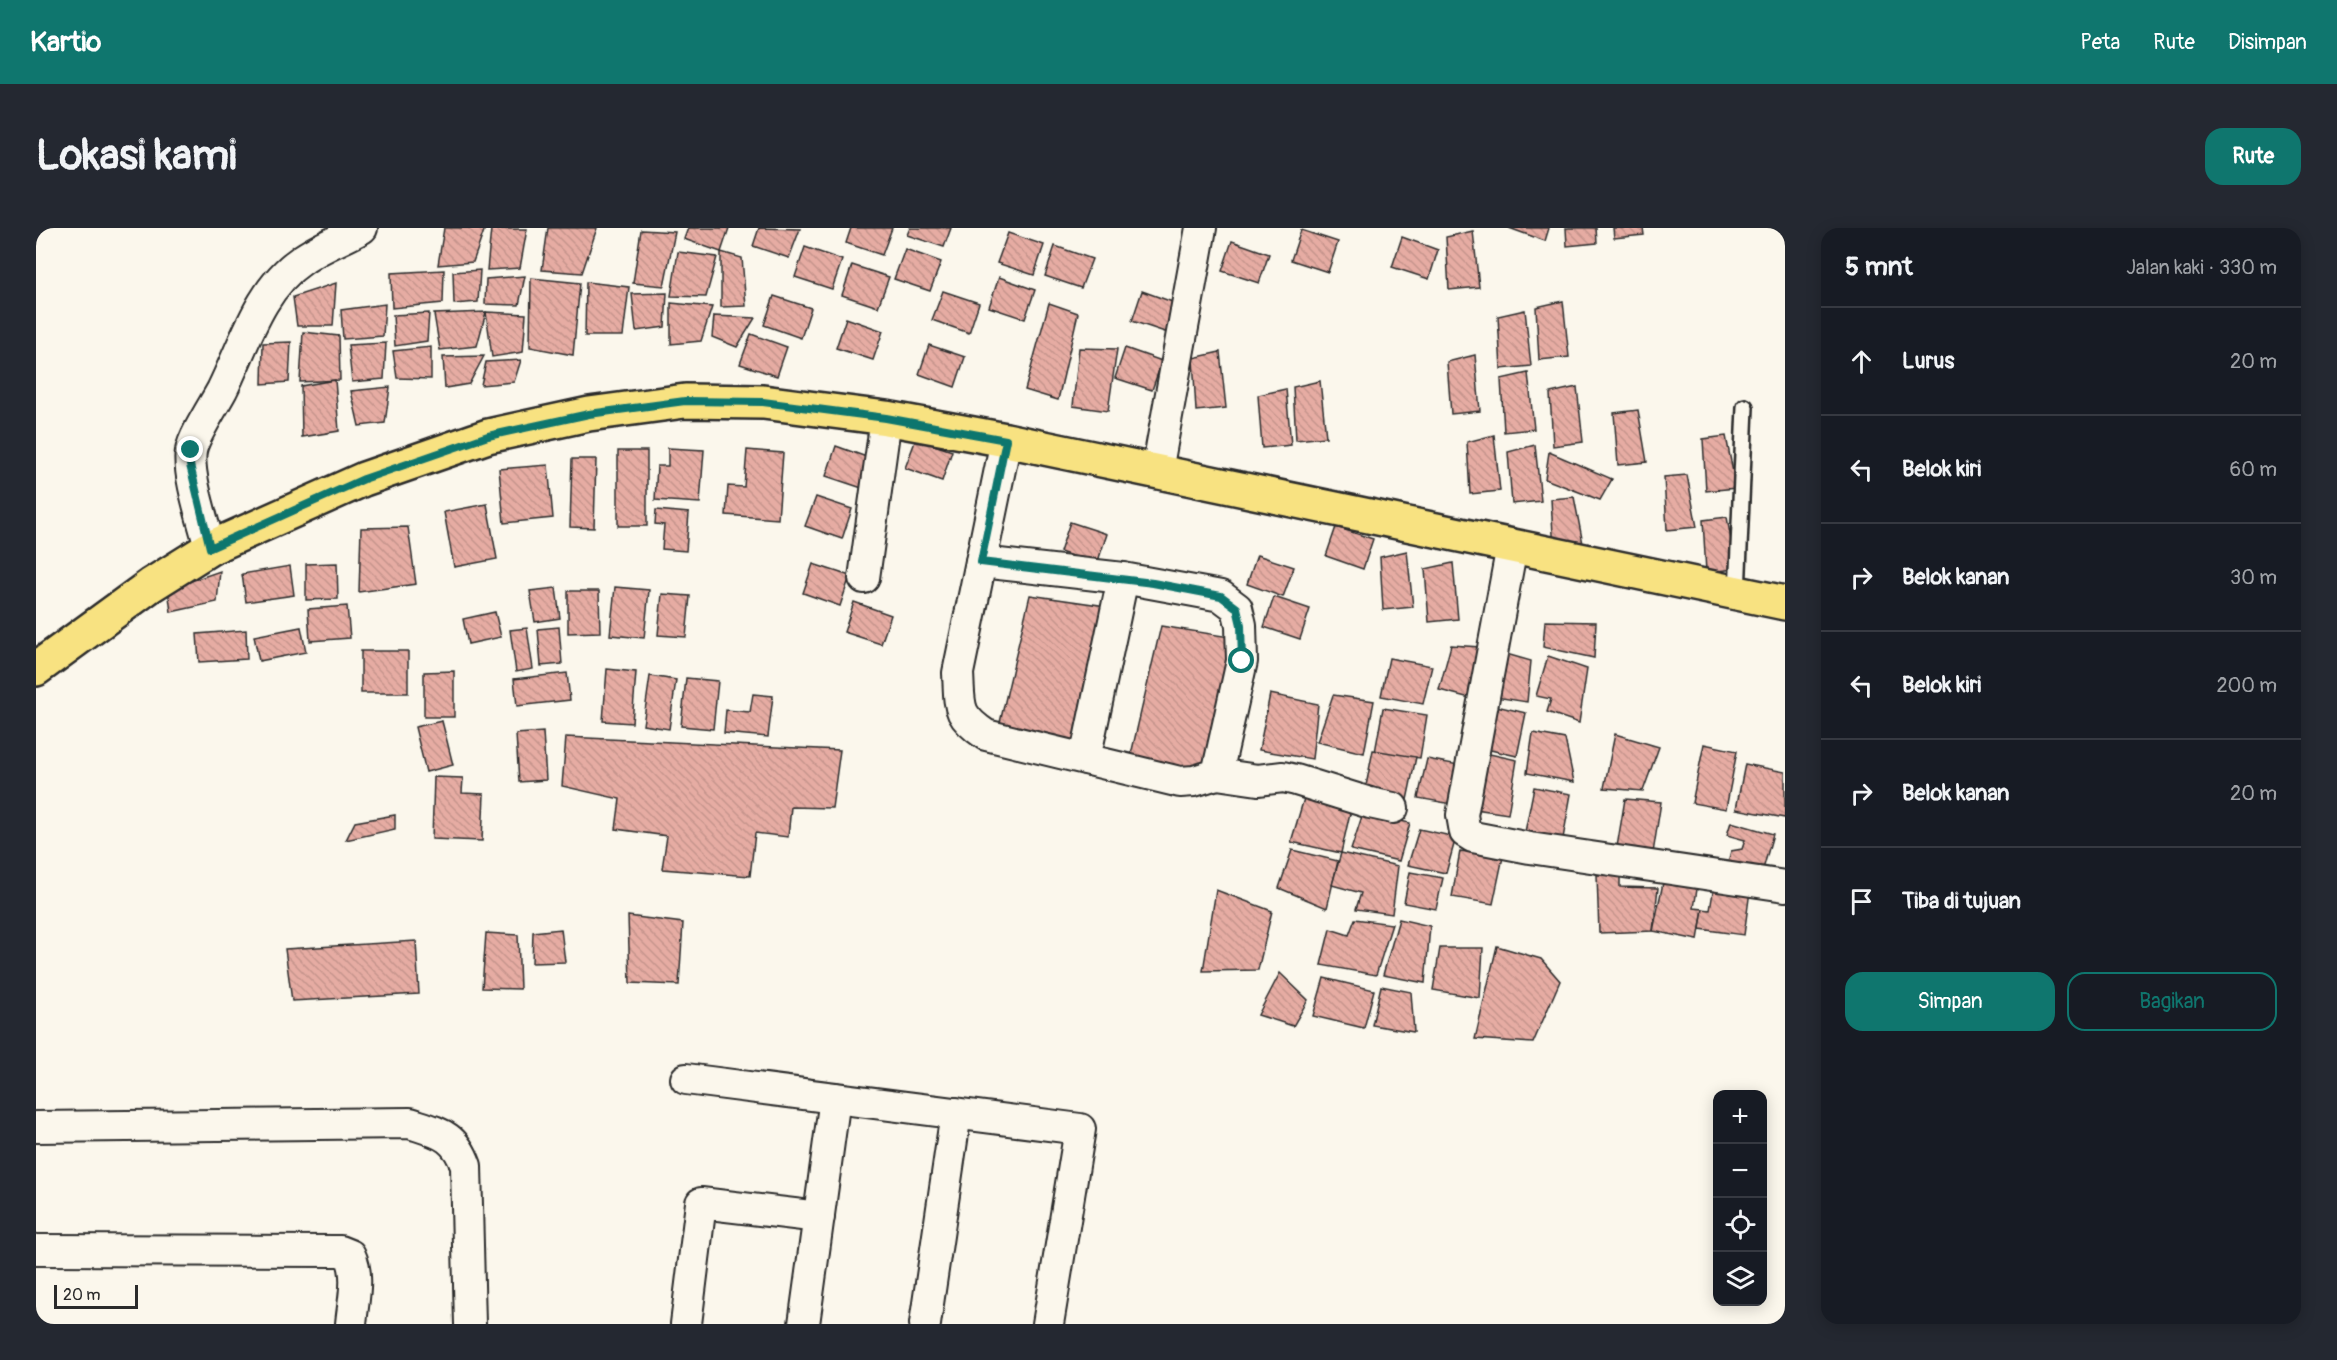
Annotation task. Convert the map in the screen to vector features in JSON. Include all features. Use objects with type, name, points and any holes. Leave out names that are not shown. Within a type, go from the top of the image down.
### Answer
[{"type":"main road","points":[[36,669],[151,585],[210,548],[364,479],[488,436],[589,414],[685,401],[763,402],[886,418],[1006,440],[1785,603]]},
{"type":"street","points":[[210,548],[190,465],[194,439],[208,418],[227,380],[243,340],[274,287],[301,261],[362,228]]},
{"type":"street","points":[[1157,471],[1201,228]]},
{"type":"street","points":[[864,578],[886,418]]},
{"type":"street","points":[[1006,440],[958,673],[960,706],[967,722],[986,735],[1180,782],[1194,781],[1217,774],[1258,780],[1283,777],[1393,808]]},
{"type":"street","points":[[1512,546],[1462,815],[1465,832],[1473,837],[1530,849],[1785,886]]},
{"type":"street","points":[[981,562],[1123,578],[1221,596],[1237,608],[1241,625],[1242,661],[1217,774]]},
{"type":"street","points":[[1085,759],[1123,578]]},
{"type":"street","points":[[686,1079],[1080,1129],[1048,1324]]},
{"type":"street","points":[[804,1324],[835,1098]]},
{"type":"street","points":[[925,1324],[956,1113]]},
{"type":"street","points":[[36,1127],[410,1123],[429,1130],[453,1142],[460,1149],[466,1166],[470,1324]]},
{"type":"street","points":[[686,1324],[701,1203],[819,1217]]},
{"type":"street","points":[[36,1250],[340,1251],[350,1255],[354,1264],[356,1282],[351,1324]]},
{"type":"lane","points":[[1737,594],[1745,408]]},
{"type":"building","points":[[444,228],[485,228],[473,262],[438,265]]},
{"type":"building","points":[[548,228],[597,228],[582,273],[542,270]]},
{"type":"building","points":[[688,228],[729,228],[721,252],[684,239]]},
{"type":"building","points":[[759,228],[800,229],[789,258],[753,246]]},
{"type":"building","points":[[851,228],[892,228],[882,255],[846,243]]},
{"type":"building","points":[[910,228],[951,228],[944,247],[907,235]]},
{"type":"building","points":[[1509,228],[1549,228],[1545,241]]},
{"type":"building","points":[[1566,228],[1596,228],[1597,243],[1567,246]]},
{"type":"building","points":[[1613,228],[1643,228],[1644,235],[1614,238]]},
{"type":"building","points":[[491,229],[527,229],[520,268],[487,270]]},
{"type":"building","points":[[641,230],[675,232],[664,286],[633,283]]},
{"type":"building","points":[[1301,230],[1338,242],[1328,272],[1291,260]]},
{"type":"building","points":[[1473,231],[1479,287],[1449,290],[1446,237]]},
{"type":"building","points":[[1008,233],[1044,245],[1034,275],[997,263]]},
{"type":"building","points":[[1402,237],[1438,250],[1429,279],[1392,267]]},
{"type":"building","points":[[1232,241],[1269,254],[1259,283],[1222,271]]},
{"type":"building","points":[[1055,246],[1092,259],[1081,288],[1045,276]]},
{"type":"building","points":[[805,247],[842,260],[832,289],[795,277]]},
{"type":"building","points":[[905,249],[941,262],[930,291],[894,279]]},
{"type":"building","points":[[678,252],[717,257],[706,297],[671,296]]},
{"type":"building","points":[[721,252],[742,258],[746,306],[721,307]]},
{"type":"building","points":[[852,265],[889,277],[878,307],[842,295]]},
{"type":"building","points":[[444,270],[443,303],[392,308],[391,273]]},
{"type":"building","points":[[480,270],[478,302],[454,304],[453,272]]},
{"type":"building","points":[[525,276],[519,305],[485,304],[486,279]]},
{"type":"building","points":[[999,277],[1035,290],[1025,319],[989,307]]},
{"type":"building","points":[[531,278],[580,283],[573,355],[530,347]]},
{"type":"building","points":[[586,282],[629,287],[623,336],[585,336]]},
{"type":"building","points":[[336,283],[333,326],[297,326],[293,297]]},
{"type":"building","points":[[943,291],[979,303],[969,333],[932,320]]},
{"type":"building","points":[[1142,291],[1178,304],[1168,333],[1132,321]]},
{"type":"building","points":[[667,293],[665,327],[636,331],[632,294]]},
{"type":"building","points":[[774,296],[811,308],[801,338],[764,325]]},
{"type":"building","points":[[1563,301],[1569,357],[1539,360],[1536,307]]},
{"type":"building","points":[[671,303],[712,307],[701,341],[671,344]]},
{"type":"building","points":[[1049,303],[1078,313],[1058,400],[1025,390]]},
{"type":"building","points":[[385,304],[383,336],[343,339],[341,310]]},
{"type":"building","points":[[1525,310],[1531,366],[1501,369],[1498,316]]},
{"type":"building","points":[[486,312],[477,346],[440,350],[434,314]]},
{"type":"building","points":[[486,312],[526,314],[523,352],[492,357]]},
{"type":"building","points":[[429,313],[427,341],[395,346],[393,315]]},
{"type":"building","points":[[714,316],[755,318],[737,347],[712,337]]},
{"type":"building","points":[[846,318],[883,331],[873,360],[836,348]]},
{"type":"building","points":[[303,332],[339,336],[340,380],[300,382]]},
{"type":"building","points":[[751,334],[787,347],[777,376],[740,364]]},
{"type":"building","points":[[291,342],[289,382],[262,384],[263,343]]},
{"type":"building","points":[[386,343],[384,379],[352,382],[348,345]]},
{"type":"building","points":[[929,345],[965,357],[955,387],[919,374]]},
{"type":"building","points":[[431,347],[431,379],[397,378],[393,351]]},
{"type":"building","points":[[1079,348],[1117,349],[1108,411],[1073,406]]},
{"type":"building","points":[[1125,348],[1162,361],[1152,390],[1115,378]]},
{"type":"building","points":[[1220,352],[1226,408],[1196,411],[1193,358]]},
{"type":"building","points":[[1475,355],[1480,411],[1451,414],[1447,362]]},
{"type":"building","points":[[484,356],[469,384],[445,388],[443,357]]},
{"type":"building","points":[[521,360],[514,382],[481,385],[486,362]]},
{"type":"building","points":[[1528,373],[1534,429],[1504,432],[1501,379]]},
{"type":"building","points":[[335,380],[339,431],[302,437],[301,386]]},
{"type":"building","points":[[1320,381],[1326,437],[1296,440],[1293,387]]},
{"type":"building","points":[[390,387],[385,423],[359,426],[351,391]]},
{"type":"building","points":[[1577,387],[1583,442],[1553,446],[1550,393]]},
{"type":"building","points":[[1286,389],[1291,445],[1262,448],[1258,395]]},
{"type":"building","points":[[1638,410],[1647,462],[1618,465],[1614,413]]},
{"type":"building","points":[[1494,435],[1500,491],[1470,494],[1467,442]]},
{"type":"building","points":[[1726,436],[1736,488],[1706,491],[1703,439]]},
{"type":"building","points":[[916,439],[952,451],[942,481],[905,468]]},
{"type":"building","points":[[1535,445],[1541,501],[1512,504],[1508,452]]},
{"type":"building","points":[[836,446],[872,459],[862,488],[826,476]]},
{"type":"building","points":[[668,448],[704,450],[700,503],[655,500],[657,466],[668,466]]},
{"type":"building","points":[[747,450],[783,453],[778,519],[726,515],[728,486],[744,487]]},
{"type":"building","points":[[618,451],[647,451],[647,526],[618,526]]},
{"type":"building","points":[[1549,452],[1612,479],[1600,500],[1545,479]]},
{"type":"building","points":[[572,459],[596,459],[594,528],[570,527]]},
{"type":"building","points":[[548,465],[553,518],[504,523],[499,469]]},
{"type":"building","points":[[1687,475],[1697,527],[1667,530],[1664,477]]},
{"type":"building","points":[[816,497],[852,509],[842,539],[805,526]]},
{"type":"building","points":[[1574,497],[1584,549],[1554,552],[1551,499]]},
{"type":"building","points":[[487,504],[497,559],[454,567],[444,512]]},
{"type":"building","points":[[656,510],[689,513],[686,551],[662,549],[664,525],[655,524]]},
{"type":"building","points":[[1727,517],[1736,569],[1706,572],[1703,520]]},
{"type":"building","points":[[1070,522],[1107,534],[1097,564],[1060,552]]},
{"type":"building","points":[[408,527],[416,584],[359,592],[361,528]]},
{"type":"building","points":[[1336,527],[1373,539],[1363,569],[1326,556]]},
{"type":"building","points":[[1407,551],[1413,607],[1383,610],[1380,557]]},
{"type":"building","points":[[1257,555],[1294,567],[1283,597],[1247,584]]},
{"type":"building","points":[[337,563],[338,599],[306,600],[306,564]]},
{"type":"building","points":[[1453,563],[1458,619],[1429,622],[1425,569]]},
{"type":"building","points":[[813,564],[850,576],[840,606],[803,593]]},
{"type":"building","points":[[290,566],[294,595],[246,602],[242,574]]},
{"type":"building","points":[[220,571],[217,602],[171,612],[168,589]]},
{"type":"building","points":[[615,587],[649,590],[644,638],[610,635]]},
{"type":"building","points":[[556,588],[560,618],[535,622],[530,591]]},
{"type":"building","points":[[568,591],[599,591],[600,632],[568,633]]},
{"type":"building","points":[[662,594],[690,596],[686,637],[658,635]]},
{"type":"building","points":[[1030,595],[1106,606],[1079,744],[998,731]]},
{"type":"building","points":[[1274,597],[1310,609],[1300,639],[1264,627]]},
{"type":"building","points":[[854,602],[891,615],[881,644],[844,632]]},
{"type":"building","points":[[347,606],[350,638],[310,641],[308,609]]},
{"type":"building","points":[[495,612],[501,637],[468,644],[463,619]]},
{"type":"building","points":[[1545,621],[1596,622],[1594,658],[1543,647]]},
{"type":"building","points":[[1161,626],[1236,638],[1205,770],[1129,763]]},
{"type":"building","points":[[301,627],[306,652],[259,661],[254,636]]},
{"type":"building","points":[[559,627],[562,664],[541,666],[538,629]]},
{"type":"building","points":[[527,628],[533,669],[516,672],[510,630]]},
{"type":"building","points":[[246,630],[247,659],[199,662],[197,634]]},
{"type":"building","points":[[1451,645],[1480,647],[1474,699],[1439,690]]},
{"type":"building","points":[[361,651],[408,651],[408,693],[361,693]]},
{"type":"building","points":[[1496,651],[1531,661],[1527,702],[1489,696]]},
{"type":"building","points":[[1548,656],[1587,669],[1579,723],[1547,712],[1551,699],[1536,696]]},
{"type":"building","points":[[1389,658],[1432,666],[1423,704],[1381,696]]},
{"type":"building","points":[[607,669],[636,672],[632,723],[603,721]]},
{"type":"building","points":[[454,671],[454,717],[424,717],[424,672]]},
{"type":"building","points":[[567,673],[570,700],[517,706],[514,679]]},
{"type":"building","points":[[650,676],[676,680],[669,729],[643,725]]},
{"type":"building","points":[[686,678],[718,681],[713,729],[681,726]]},
{"type":"building","points":[[753,694],[773,696],[768,737],[724,733],[726,710],[750,712]]},
{"type":"building","points":[[1270,694],[1318,704],[1312,759],[1259,750]]},
{"type":"building","points":[[1333,695],[1374,701],[1364,753],[1317,742]]},
{"type":"building","points":[[1488,704],[1526,713],[1517,756],[1477,747]]},
{"type":"building","points":[[1383,708],[1427,715],[1420,758],[1375,752]]},
{"type":"building","points":[[442,721],[453,765],[426,772],[415,727]]},
{"type":"building","points":[[543,732],[546,780],[519,782],[516,734]]},
{"type":"building","points":[[1533,733],[1565,739],[1574,782],[1527,773]]},
{"type":"building","points":[[1615,734],[1659,747],[1643,791],[1604,788]]},
{"type":"building","points":[[566,737],[840,750],[832,808],[791,807],[788,837],[755,833],[750,876],[662,869],[667,836],[616,829],[620,799],[562,786]]},
{"type":"building","points":[[1704,744],[1737,751],[1726,809],[1692,803]]},
{"type":"building","points":[[1373,750],[1416,757],[1407,800],[1365,791]]},
{"type":"building","points":[[1485,753],[1517,760],[1508,814],[1475,809]]},
{"type":"building","points":[[1427,759],[1464,766],[1457,805],[1418,798]]},
{"type":"building","points":[[1745,764],[1785,772],[1785,818],[1736,809]]},
{"type":"building","points":[[434,777],[463,778],[462,793],[484,794],[482,841],[432,839]]},
{"type":"building","points":[[1534,787],[1571,794],[1562,844],[1524,837]]},
{"type":"building","points":[[1305,795],[1350,813],[1341,853],[1291,842]]},
{"type":"building","points":[[1625,799],[1661,802],[1653,853],[1617,847]]},
{"type":"building","points":[[1363,813],[1410,823],[1399,861],[1351,850]]},
{"type":"building","points":[[395,815],[395,829],[346,840],[355,822]]},
{"type":"building","points":[[1731,822],[1773,834],[1760,880],[1726,870],[1731,851],[1742,849],[1745,840],[1727,835]]},
{"type":"building","points":[[1419,829],[1456,837],[1446,873],[1408,865]]},
{"type":"building","points":[[1292,850],[1338,861],[1327,908],[1279,888]]},
{"type":"building","points":[[1460,851],[1503,857],[1493,904],[1452,897]]},
{"type":"building","points":[[1341,853],[1398,866],[1392,914],[1356,909],[1361,893],[1332,885]]},
{"type":"building","points":[[1410,872],[1443,878],[1436,909],[1404,903]]},
{"type":"building","points":[[1620,874],[1620,887],[1658,888],[1653,931],[1599,933],[1597,875]]},
{"type":"building","points":[[1664,878],[1698,883],[1694,908],[1703,909],[1698,940],[1653,931]]},
{"type":"building","points":[[1714,886],[1750,891],[1744,935],[1700,929],[1703,909],[1710,910]]},
{"type":"building","points":[[1216,890],[1272,911],[1258,970],[1203,971]]},
{"type":"building","points":[[628,916],[683,923],[679,985],[630,983]]},
{"type":"building","points":[[1355,919],[1392,924],[1376,975],[1321,965],[1330,929],[1349,935]]},
{"type":"building","points":[[1399,919],[1430,926],[1425,983],[1383,975]]},
{"type":"building","points":[[561,929],[565,962],[532,963],[533,932]]},
{"type":"building","points":[[486,933],[518,935],[520,989],[482,988]]},
{"type":"building","points":[[416,941],[419,994],[292,1001],[285,949]]},
{"type":"building","points":[[1497,946],[1541,959],[1560,981],[1533,1043],[1475,1039]]},
{"type":"building","points":[[1440,948],[1483,948],[1480,998],[1433,990]]},
{"type":"building","points":[[1280,973],[1308,1000],[1293,1026],[1258,1015]]},
{"type":"building","points":[[1324,978],[1374,990],[1364,1028],[1313,1016]]},
{"type":"building","points":[[1381,986],[1411,992],[1414,1032],[1372,1025]]},
{"type":"route","points":[[191,450],[190,465],[210,548],[364,479],[488,436],[589,414],[685,401],[763,402],[886,418],[1006,440],[981,562],[1123,578],[1221,596],[1237,608],[1241,625],[1242,661]]}]
